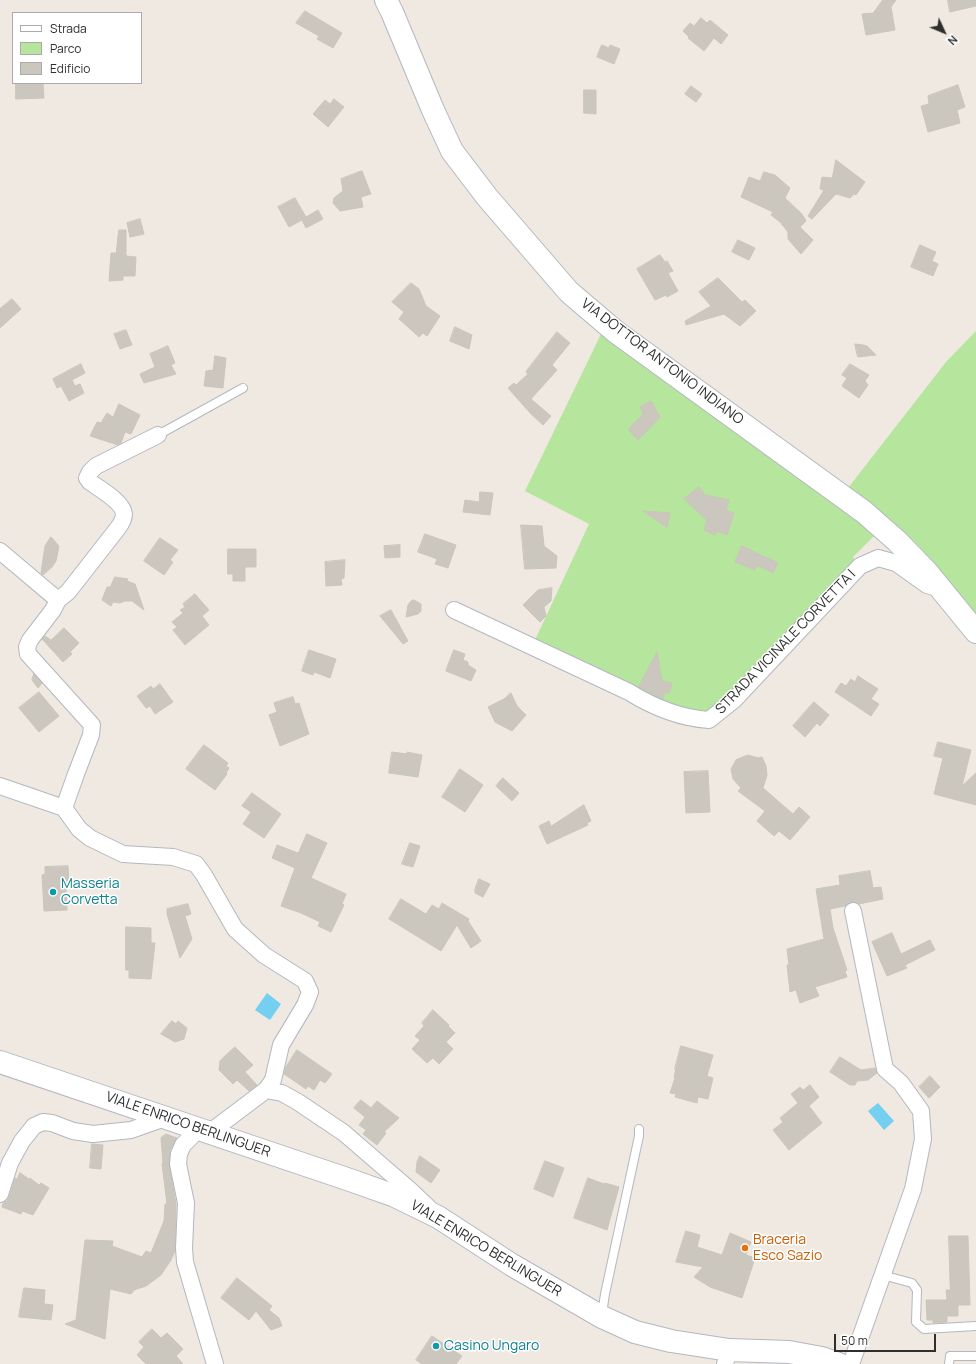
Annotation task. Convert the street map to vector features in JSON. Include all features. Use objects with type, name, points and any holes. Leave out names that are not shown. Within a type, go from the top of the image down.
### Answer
[{"type":"main road","name":"VIA DOTTOR ANTONIO INDIANO","points":[[386,0],[433,110],[452,150],[486,197],[569,292],[616,332],[864,512],[898,541],[940,588],[976,632]]},
{"type":"main road","name":"VIALE ENRICO BERLINGUER","points":[[0,1062],[388,1194],[438,1217],[512,1265],[602,1317],[635,1332],[727,1357],[789,1352],[822,1358],[839,1364]]},
{"type":"street","points":[[64,808],[91,735],[92,725],[28,654],[27,647],[30,640],[53,610],[58,600],[68,592],[123,520],[124,513],[120,504],[90,482],[87,478],[90,472],[96,466],[158,435]]},
{"type":"street","points":[[0,551],[58,600]]},
{"type":"street","name":"STRADA VICINALE CORVETTA I","points":[[454,610],[628,692],[648,704],[694,719],[709,720],[734,700],[860,566],[878,558],[896,563],[927,585],[940,588]]},
{"type":"street","points":[[0,786],[64,808],[90,838],[123,854],[173,857],[196,864],[204,875],[235,929],[264,955],[304,981],[310,992],[305,1005],[281,1045],[273,1080],[266,1090],[183,1145],[179,1154],[178,1164],[186,1203],[184,1234],[185,1262],[215,1364]]},
{"type":"street","points":[[851,1364],[913,1189],[923,1139],[921,1111],[900,1083],[885,1069],[853,911]]},
{"type":"street","points":[[266,1090],[282,1093],[344,1133],[410,1190],[438,1217]]},
{"type":"street","points":[[0,1194],[10,1163],[22,1141],[34,1126],[43,1122],[52,1123],[73,1131],[93,1134],[131,1130],[165,1118]]},
{"type":"lane","points":[[158,435],[243,388]]},
{"type":"lane","points":[[602,1317],[604,1294],[639,1136],[639,1129]]},
{"type":"lane","points":[[882,1275],[912,1283],[918,1290],[916,1322],[924,1329],[976,1326]]},
{"type":"lane","points":[[949,1364],[950,1356],[976,1356]]},
{"type":"green space","points":[[976,331],[976,614],[915,542],[848,488],[946,362]]},
{"type":"green space","points":[[601,334],[877,533],[853,557],[856,563],[712,718],[689,713],[535,640],[589,524],[525,491]]},
{"type":"water","points":[[267,993],[281,1004],[270,1020],[255,1010]]},
{"type":"water","points":[[878,1103],[894,1121],[884,1130],[868,1111]]},
{"type":"building","points":[[883,0],[896,0],[891,7],[895,30],[866,35],[862,14],[873,13]]},
{"type":"building","points":[[948,0],[976,0],[976,6],[950,12]]},
{"type":"building","points":[[305,11],[342,33],[333,48],[317,39],[319,36],[296,23]]},
{"type":"building","points":[[701,18],[707,23],[710,20],[728,35],[721,44],[714,38],[704,51],[688,38],[689,37],[683,31],[690,23],[694,26]]},
{"type":"building","points":[[602,45],[609,48],[610,45],[620,49],[614,64],[597,57]]},
{"type":"building","points":[[16,84],[43,84],[44,98],[16,99]]},
{"type":"building","points":[[958,85],[965,107],[957,110],[960,123],[928,132],[921,106],[929,104],[928,96]]},
{"type":"building","points":[[691,86],[702,94],[696,102],[685,94]]},
{"type":"building","points":[[584,90],[596,90],[596,114],[584,113]]},
{"type":"building","points":[[334,99],[344,107],[328,127],[313,114],[325,100],[330,104]]},
{"type":"building","points":[[836,160],[865,182],[856,195],[854,194],[850,198],[836,194],[812,219],[808,216],[824,190],[820,189],[822,177],[832,178]]},
{"type":"building","points":[[362,171],[371,194],[361,197],[363,207],[340,211],[333,203],[334,198],[343,191],[341,179]]},
{"type":"building","points":[[764,172],[775,175],[790,188],[785,198],[802,214],[806,221],[800,227],[813,240],[801,254],[788,239],[788,232],[780,222],[771,215],[773,212],[741,197],[749,177],[760,181]]},
{"type":"building","points":[[295,198],[306,217],[318,210],[323,219],[306,228],[302,220],[289,227],[278,207]]},
{"type":"building","points":[[140,219],[144,234],[130,237],[127,223]]},
{"type":"building","points":[[119,230],[126,230],[126,256],[136,257],[135,276],[123,276],[123,280],[109,281],[111,253],[116,253]]},
{"type":"building","points":[[738,240],[755,248],[749,260],[732,252]]},
{"type":"building","points":[[920,245],[936,252],[932,261],[938,264],[933,276],[911,267]]},
{"type":"building","points":[[660,255],[665,262],[667,261],[673,271],[668,273],[678,291],[667,297],[666,295],[655,300],[637,269]]},
{"type":"building","points":[[718,278],[742,302],[745,300],[756,311],[740,326],[724,314],[686,325],[685,321],[711,306],[699,292]]},
{"type":"building","points":[[411,283],[419,289],[426,306],[440,316],[427,336],[423,333],[419,337],[399,319],[404,312],[392,302]]},
{"type":"building","points":[[12,299],[21,309],[0,328],[0,309]]},
{"type":"building","points":[[455,327],[472,335],[469,349],[450,341]]},
{"type":"building","points":[[126,330],[132,345],[120,349],[114,334]]},
{"type":"building","points":[[557,332],[570,343],[552,365],[557,370],[531,399],[551,416],[543,425],[508,388],[514,383],[516,385],[528,374],[526,372]]},
{"type":"building","points":[[855,344],[867,346],[876,355],[858,357]]},
{"type":"building","points":[[168,346],[175,363],[171,365],[176,374],[144,383],[140,374],[155,367],[150,354]]},
{"type":"building","points":[[215,356],[226,358],[223,388],[204,386],[206,371],[213,370]]},
{"type":"building","points":[[81,364],[85,373],[72,380],[75,386],[80,384],[84,393],[69,401],[61,386],[57,388],[53,379]]},
{"type":"building","points":[[850,364],[869,375],[865,381],[868,385],[859,398],[842,386],[847,378],[842,375]]},
{"type":"building","points":[[651,401],[660,417],[638,440],[628,429],[643,414],[640,407]]},
{"type":"building","points":[[119,404],[140,415],[131,434],[125,432],[121,443],[118,445],[90,436],[97,422],[101,423],[107,413],[113,417]]},
{"type":"building","points":[[699,487],[705,495],[729,500],[726,510],[734,513],[727,535],[718,531],[715,535],[704,530],[707,520],[684,499]]},
{"type":"building","points":[[480,492],[493,493],[490,515],[463,512],[465,500],[479,502]]},
{"type":"building","points":[[643,511],[670,513],[667,527]]},
{"type":"building","points":[[521,525],[542,526],[544,546],[557,556],[556,568],[525,569]]},
{"type":"building","points":[[425,534],[456,545],[448,568],[435,564],[437,559],[418,552]]},
{"type":"building","points":[[51,537],[59,546],[56,561],[43,575],[41,573],[45,546]]},
{"type":"building","points":[[160,538],[178,550],[170,560],[173,562],[164,575],[144,561]]},
{"type":"building","points":[[400,545],[400,557],[385,558],[384,546]]},
{"type":"building","points":[[742,546],[778,563],[773,573],[757,565],[755,570],[735,562]]},
{"type":"building","points":[[228,549],[256,549],[256,567],[245,567],[245,581],[233,581],[233,574],[228,574]]},
{"type":"building","points":[[345,560],[344,578],[341,579],[342,585],[326,586],[325,562]]},
{"type":"building","points":[[115,577],[128,579],[127,581],[135,584],[144,610],[132,601],[120,603],[113,602],[111,606],[102,600],[107,587],[110,587]]},
{"type":"building","points":[[552,588],[551,601],[544,607],[546,616],[540,622],[523,605],[538,590]]},
{"type":"building","points":[[195,594],[209,610],[202,616],[209,625],[185,645],[173,630],[177,627],[172,622],[183,613],[180,610],[185,607],[183,604]]},
{"type":"building","points":[[414,600],[421,604],[421,611],[418,614],[406,617],[408,605]]},
{"type":"building","points":[[391,610],[408,641],[403,644],[380,616]]},
{"type":"building","points":[[64,628],[79,643],[70,652],[72,654],[63,662],[42,639],[45,636],[51,640]]},
{"type":"building","points":[[309,650],[336,659],[330,678],[314,672],[313,675],[302,671]]},
{"type":"building","points":[[454,650],[465,654],[463,660],[468,662],[468,665],[476,670],[471,681],[446,671]]},
{"type":"building","points":[[657,652],[662,681],[672,683],[669,693],[664,693],[663,699],[639,687]]},
{"type":"building","points":[[34,674],[42,683],[38,688],[32,680]]},
{"type":"building","points":[[858,676],[878,689],[871,699],[879,704],[871,716],[835,692],[841,683],[846,686],[851,679],[855,682]]},
{"type":"building","points":[[160,684],[173,702],[155,714],[150,706],[146,708],[137,696],[151,686],[153,689]]},
{"type":"building","points":[[39,692],[59,716],[39,732],[19,708]]},
{"type":"building","points":[[511,693],[517,706],[526,715],[512,731],[495,722],[488,707],[504,699]]},
{"type":"building","points":[[293,697],[295,704],[299,703],[309,734],[280,746],[269,715],[277,712],[274,703]]},
{"type":"building","points":[[814,702],[829,715],[820,726],[817,723],[805,737],[793,726]]},
{"type":"building","points":[[938,742],[971,750],[962,786],[976,773],[976,805],[934,794],[943,758],[934,756]]},
{"type":"building","points":[[204,745],[228,763],[226,766],[229,768],[226,773],[227,774],[215,790],[186,769]]},
{"type":"building","points":[[392,752],[407,754],[407,752],[422,755],[418,777],[389,773]]},
{"type":"building","points":[[748,755],[758,758],[762,757],[766,766],[767,775],[763,788],[793,814],[799,807],[810,817],[790,840],[779,831],[774,836],[757,821],[765,811],[738,791],[741,788],[733,779],[731,769],[736,760]]},
{"type":"building","points":[[460,769],[483,785],[465,812],[442,797]]},
{"type":"building","points":[[708,771],[710,812],[686,813],[684,772]]},
{"type":"building","points":[[503,778],[519,793],[512,801],[496,786]]},
{"type":"building","points":[[252,793],[281,814],[264,838],[243,824],[251,812],[242,806]]},
{"type":"building","points":[[584,805],[591,821],[587,823],[588,825],[547,844],[539,826],[549,821],[551,826]]},
{"type":"building","points":[[307,834],[327,843],[311,878],[346,894],[342,904],[344,905],[331,932],[318,926],[320,922],[281,906],[295,868],[272,858],[277,845],[298,853]]},
{"type":"building","points":[[410,843],[420,846],[413,867],[402,864]]},
{"type":"building","name":"Masseria Corvetta","points":[[68,866],[69,883],[66,883],[67,910],[44,911],[42,875],[45,874],[45,867]]},
{"type":"building","points":[[870,871],[873,888],[881,887],[883,899],[859,904],[852,902],[845,906],[830,909],[833,928],[847,970],[845,971],[847,977],[815,987],[819,996],[800,1003],[796,990],[790,992],[787,949],[824,939],[816,889],[840,885],[839,876]]},
{"type":"building","points":[[479,879],[490,884],[483,897],[475,893]]},
{"type":"building","points":[[401,899],[426,914],[432,905],[439,909],[442,903],[469,919],[468,921],[481,941],[471,948],[457,925],[441,951],[389,919]]},
{"type":"building","points":[[188,904],[191,914],[185,916],[192,939],[180,958],[167,914],[167,909]]},
{"type":"building","points":[[126,927],[151,928],[151,943],[155,943],[151,979],[129,978],[129,970],[126,970]]},
{"type":"building","points":[[892,933],[901,954],[930,940],[935,950],[905,965],[907,968],[887,976],[872,942]]},
{"type":"building","points":[[433,1010],[455,1033],[446,1042],[453,1049],[439,1064],[433,1058],[427,1063],[412,1049],[420,1040],[415,1036],[424,1026],[422,1023]]},
{"type":"building","points":[[172,1021],[176,1024],[178,1021],[187,1028],[184,1039],[175,1042],[161,1034]]},
{"type":"building","points":[[681,1046],[713,1055],[707,1076],[713,1078],[708,1099],[698,1097],[697,1103],[675,1097],[676,1094],[670,1093],[675,1078],[675,1069]]},
{"type":"building","points":[[235,1047],[253,1065],[245,1072],[257,1085],[249,1091],[237,1080],[233,1084],[219,1070],[220,1061]]},
{"type":"building","points":[[297,1050],[332,1074],[325,1083],[320,1080],[314,1090],[308,1086],[306,1089],[284,1074],[286,1067]]},
{"type":"building","points":[[840,1057],[861,1070],[875,1068],[877,1073],[868,1080],[857,1081],[855,1085],[850,1085],[830,1072]]},
{"type":"building","points":[[930,1076],[940,1087],[929,1098],[919,1087]]},
{"type":"building","points":[[810,1085],[819,1097],[809,1106],[822,1123],[789,1150],[773,1130],[783,1122],[780,1118],[798,1103],[791,1094],[800,1087],[803,1090]]},
{"type":"building","points":[[361,1100],[371,1108],[377,1101],[399,1118],[384,1132],[386,1133],[377,1145],[363,1134],[366,1130],[359,1125],[365,1117],[354,1108]]},
{"type":"building","points":[[166,1134],[177,1138],[170,1150],[169,1163],[176,1204],[175,1251],[171,1260],[161,1275],[146,1286],[134,1290],[131,1294],[110,1289],[105,1339],[65,1324],[76,1320],[85,1240],[113,1241],[112,1246],[142,1257],[146,1251],[151,1253],[164,1221],[165,1204],[167,1204],[162,1164],[161,1138]]},
{"type":"building","points":[[92,1144],[103,1145],[101,1169],[90,1168]]},
{"type":"building","points":[[420,1156],[440,1170],[431,1183],[416,1172],[417,1162]]},
{"type":"building","points":[[545,1161],[564,1168],[553,1197],[534,1189]]},
{"type":"building","points":[[20,1173],[39,1185],[41,1183],[49,1188],[33,1215],[22,1211],[21,1214],[2,1207],[3,1203],[7,1201],[9,1197],[15,1178],[17,1179]]},
{"type":"building","points":[[588,1178],[604,1184],[619,1187],[607,1230],[574,1218]]},
{"type":"building","points":[[686,1231],[700,1235],[697,1247],[722,1255],[730,1233],[751,1242],[746,1255],[755,1258],[742,1298],[710,1287],[694,1277],[703,1267],[676,1262]]},
{"type":"building","points":[[949,1236],[968,1236],[970,1305],[958,1305],[958,1316],[947,1316],[947,1322],[933,1323],[933,1320],[927,1320],[926,1300],[947,1300],[946,1290],[950,1290]]},
{"type":"building","points":[[237,1278],[272,1306],[269,1310],[279,1318],[282,1326],[271,1330],[256,1311],[249,1320],[221,1298]]},
{"type":"building","points":[[24,1288],[45,1290],[44,1304],[53,1305],[51,1320],[19,1317]]},
{"type":"building","points":[[152,1329],[161,1338],[167,1333],[183,1349],[176,1356],[183,1364],[146,1364],[137,1355],[144,1347],[139,1342]]},
{"type":"building","name":"Casino Ungaro","points":[[432,1336],[462,1356],[456,1364],[422,1364],[416,1360]]},
{"type":"place","name":"Masseria Corvetta","points":[[53,892]]},
{"type":"place","name":"Braceria Esco Sazio","points":[[745,1248]]},
{"type":"place","name":"Casino Ungaro","points":[[436,1346]]}]
